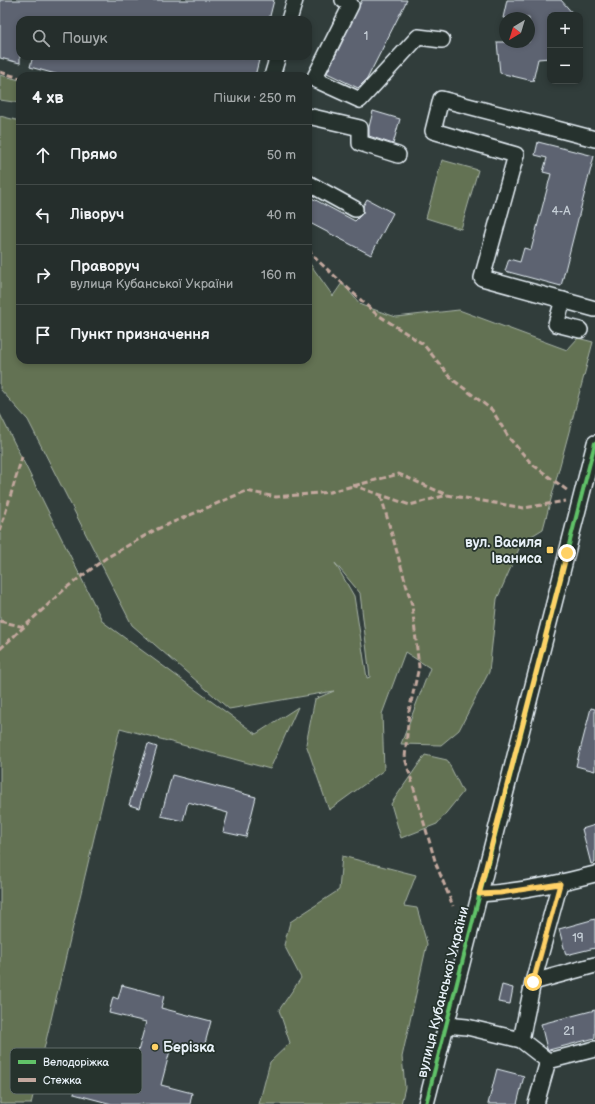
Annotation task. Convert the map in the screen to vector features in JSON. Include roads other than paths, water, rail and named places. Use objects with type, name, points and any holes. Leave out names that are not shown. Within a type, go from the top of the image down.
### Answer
[{"type":"street","points":[[290,16],[295,0]]},
{"type":"street","points":[[342,0],[351,5],[314,79],[360,100],[418,36],[442,40]]},
{"type":"street","points":[[273,72],[277,60]]},
{"type":"street","points":[[595,139],[441,99],[433,131],[516,155],[482,278],[595,309]]},
{"type":"street","points":[[312,117],[360,128],[360,143],[398,155]]},
{"type":"street","points":[[312,185],[355,209]]},
{"type":"street","points":[[563,300],[556,324],[580,330]]},
{"type":"street","name":"вулиця Кубанської України","points":[[426,1104],[479,894],[592,468],[595,443]]},
{"type":"street","points":[[479,894],[500,893],[560,884],[595,874]]},
{"type":"street","points":[[521,1040],[533,982],[560,884]]},
{"type":"street","points":[[533,982],[595,965]]},
{"type":"street","points":[[446,1025],[467,1027],[521,1040],[548,1061]]},
{"type":"street","points":[[548,1061],[595,1049]]},
{"type":"street","points":[[536,1104],[548,1061]]},
{"type":"place","name":"вул. Василя Іваниса","points":[[550,550]]},
{"type":"place","name":"Берізка","points":[[155,1047]]}]
